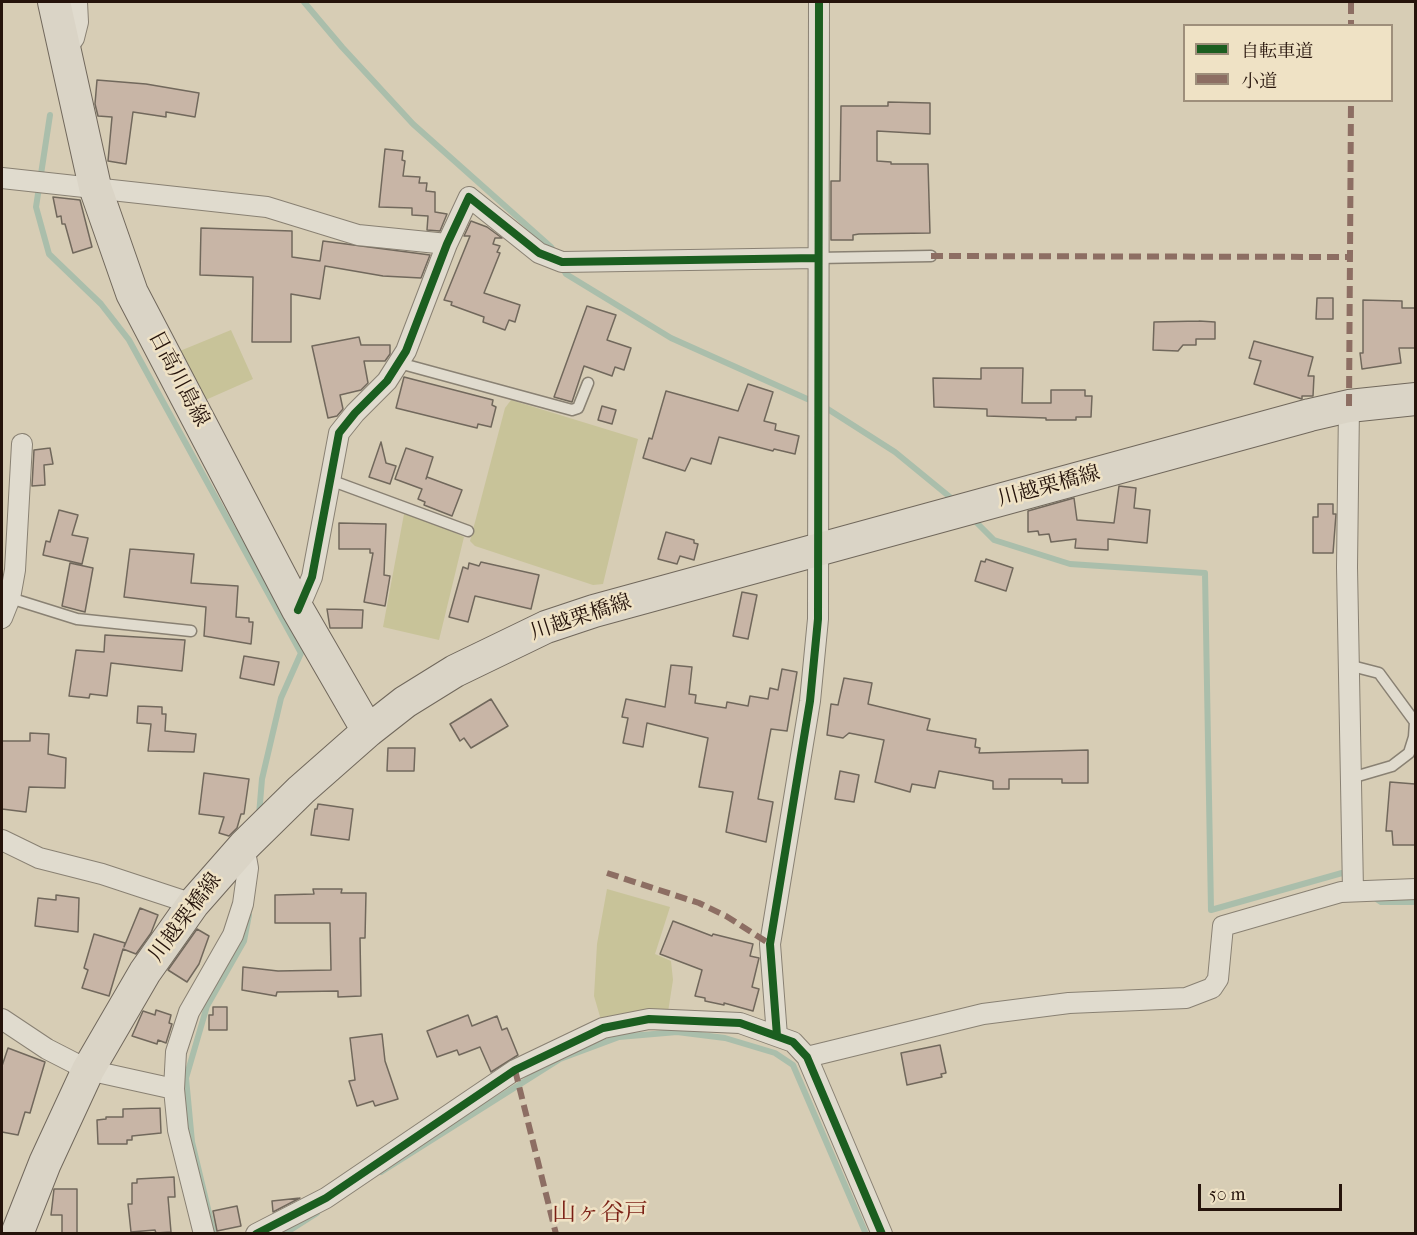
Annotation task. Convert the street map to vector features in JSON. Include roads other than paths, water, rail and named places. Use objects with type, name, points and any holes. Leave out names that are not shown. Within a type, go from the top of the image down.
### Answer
[{"type":"main road","name":"日高川島線","points":[[54,2],[95,187],[132,293],[298,610],[368,731]]},
{"type":"main road","name":"川越栗橋線","points":[[17,1233],[88,1070],[145,972],[193,904],[244,846],[301,790],[405,702],[455,671],[546,627],[594,611],[1349,406],[1416,399]]},
{"type":"street","points":[[64,52],[74,38],[78,22],[77,2]]},
{"type":"street","points":[[777,1036],[770,944],[815,666],[819,550],[817,258],[819,2]]},
{"type":"street","points":[[2,178],[267,207],[358,235],[447,244]]},
{"type":"street","points":[[298,610],[312,577],[339,434],[355,413],[387,381],[399,363],[447,244],[469,197],[543,255],[562,262],[817,258]]},
{"type":"street","points":[[1349,406],[1348,665],[1353,891]]},
{"type":"street","points":[[2,618],[10,598],[16,559],[22,444]]},
{"type":"street","points":[[2,840],[39,858],[102,874],[193,904]]},
{"type":"street","points":[[204,1233],[178,1130],[174,1089],[176,1052],[189,1012],[233,935],[243,904],[248,868],[244,846]]},
{"type":"street","points":[[807,1057],[983,1014],[1069,1003],[1186,998],[1212,988],[1218,979],[1222,926],[1341,892],[1416,889]]},
{"type":"street","points":[[2,1019],[47,1049],[88,1070],[174,1089]]},
{"type":"street","points":[[256,1233],[327,1198],[515,1070],[603,1028],[649,1019],[692,1019],[740,1023],[793,1042],[807,1057],[882,1233]]},
{"type":"lane","points":[[817,258],[931,256]]},
{"type":"lane","points":[[399,363],[507,390],[572,410],[578,408],[588,384]]},
{"type":"lane","points":[[330,480],[468,531]]},
{"type":"lane","points":[[10,598],[77,619],[191,631]]},
{"type":"lane","points":[[1348,665],[1379,673],[1414,722],[1414,737],[1408,753],[1392,766],[1351,778]]},
{"type":"waterway","points":[[304,2],[413,124],[555,253]]},
{"type":"waterway","points":[[50,115],[36,207],[49,254],[101,304],[129,340],[301,653],[281,698],[262,779],[259,815]]},
{"type":"waterway","points":[[561,265],[566,274],[671,338],[814,402]]},
{"type":"waterway","points":[[823,406],[895,452],[956,502]]},
{"type":"waterway","points":[[971,517],[994,540],[1070,564],[1205,573],[1211,910],[1342,873],[1347,877]]},
{"type":"waterway","points":[[1372,896],[1381,902],[1416,902]]},
{"type":"waterway","points":[[214,1234],[192,1142],[186,1078],[207,1006],[244,941],[249,915]]},
{"type":"waterway","points":[[381,1172],[560,1059],[619,1037],[677,1032],[725,1038],[775,1053],[793,1065],[866,1234]]},
{"type":"waterway","points":[[284,1234],[317,1213]]},
{"type":"district","name":"山ヶ谷戸","points":[[600,1214]]}]
